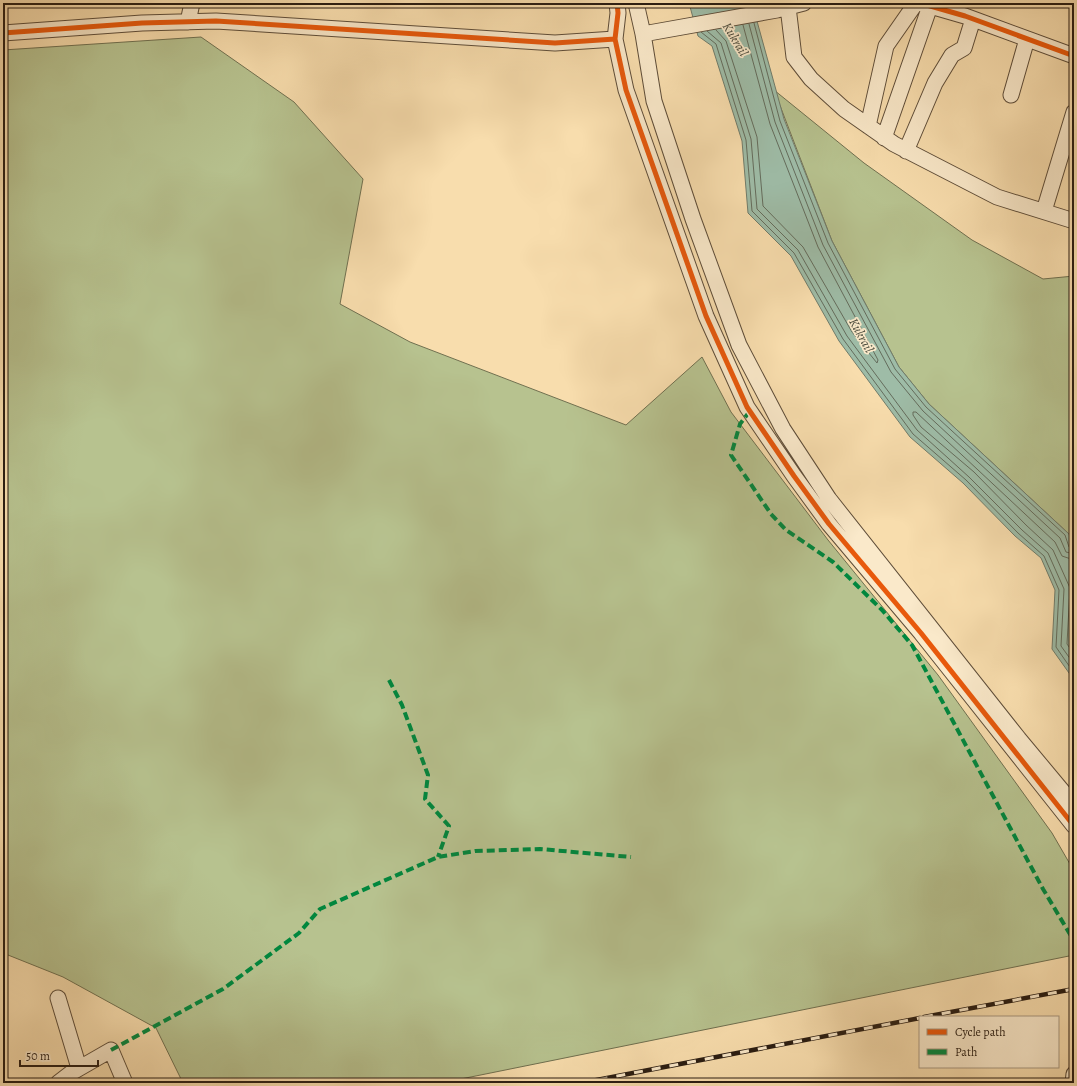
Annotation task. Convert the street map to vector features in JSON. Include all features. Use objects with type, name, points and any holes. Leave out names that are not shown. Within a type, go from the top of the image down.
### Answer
[{"type":"street","points":[[188,22],[192,3]]},
{"type":"street","points":[[617,3],[618,13],[615,39],[625,86],[706,316],[747,407],[820,512],[862,551],[1074,805]]},
{"type":"street","points":[[636,3],[648,33],[651,81],[654,101],[693,219],[739,345],[783,429],[862,551],[1074,826]]},
{"type":"street","points":[[648,33],[782,9],[804,3]]},
{"type":"street","points":[[868,126],[886,46],[922,4]]},
{"type":"street","points":[[922,4],[973,19],[1074,56]]},
{"type":"street","points":[[884,138],[922,4]]},
{"type":"street","points":[[782,9],[794,57],[811,79],[844,110],[884,138],[906,151],[997,197],[1074,221]]},
{"type":"street","points":[[906,151],[935,83],[952,55],[964,48],[973,19]]},
{"type":"street","points":[[3,33],[142,23],[216,21],[555,43],[615,39]]},
{"type":"street","points":[[1011,95],[1027,39]]},
{"type":"street","points":[[625,86],[651,81]]},
{"type":"street","points":[[1044,211],[1074,112]]},
{"type":"street","points":[[58,998],[79,1068]]},
{"type":"street","points":[[58,1083],[79,1068],[111,1050],[125,1083]]},
{"type":"street","points":[[1073,1083],[1074,1074]]},
{"type":"green space","points":[[201,37],[294,102],[363,179],[340,304],[410,342],[626,425],[702,357],[731,412],[828,540],[938,675],[1052,833],[1074,871],[1074,955],[441,1083],[180,1083],[182,1081],[156,1028],[63,977],[3,953],[3,50]]},
{"type":"green space","points":[[774,90],[864,163],[972,240],[1043,279],[1074,276],[1074,551],[1069,534],[929,404],[899,367],[832,241]]},
{"type":"water","name":"Kukrail","points":[[689,3],[752,3],[784,119],[832,241],[899,367],[929,404],[1069,534],[1074,551],[1074,680],[1052,649],[1055,590],[1041,558],[1015,536],[963,483],[910,437],[839,341],[791,256],[748,213],[742,141],[712,46],[698,36]]},
{"type":"railway","points":[[929,1016],[1074,989]]},
{"type":"railway","points":[[581,1083],[919,1018]]},
{"type":"marked path","points":[[750,411],[740,424],[731,455],[771,514],[786,530],[833,562],[882,610],[912,645],[1043,889],[1074,941]]},
{"type":"marked path","points":[[389,680],[402,705],[428,775],[425,799],[449,826],[438,857]]},
{"type":"marked path","points":[[111,1050],[223,989],[299,933],[320,909],[438,857],[475,851],[540,849],[631,857]]},
{"type":"cycle path","points":[[617,3],[618,13],[615,39],[626,90],[706,316],[747,407],[829,524],[921,633],[1074,826]]},
{"type":"cycle path","points":[[920,3],[965,16],[1074,56]]},
{"type":"cycle path","points":[[3,33],[142,23],[216,21],[555,43],[615,39]]}]
